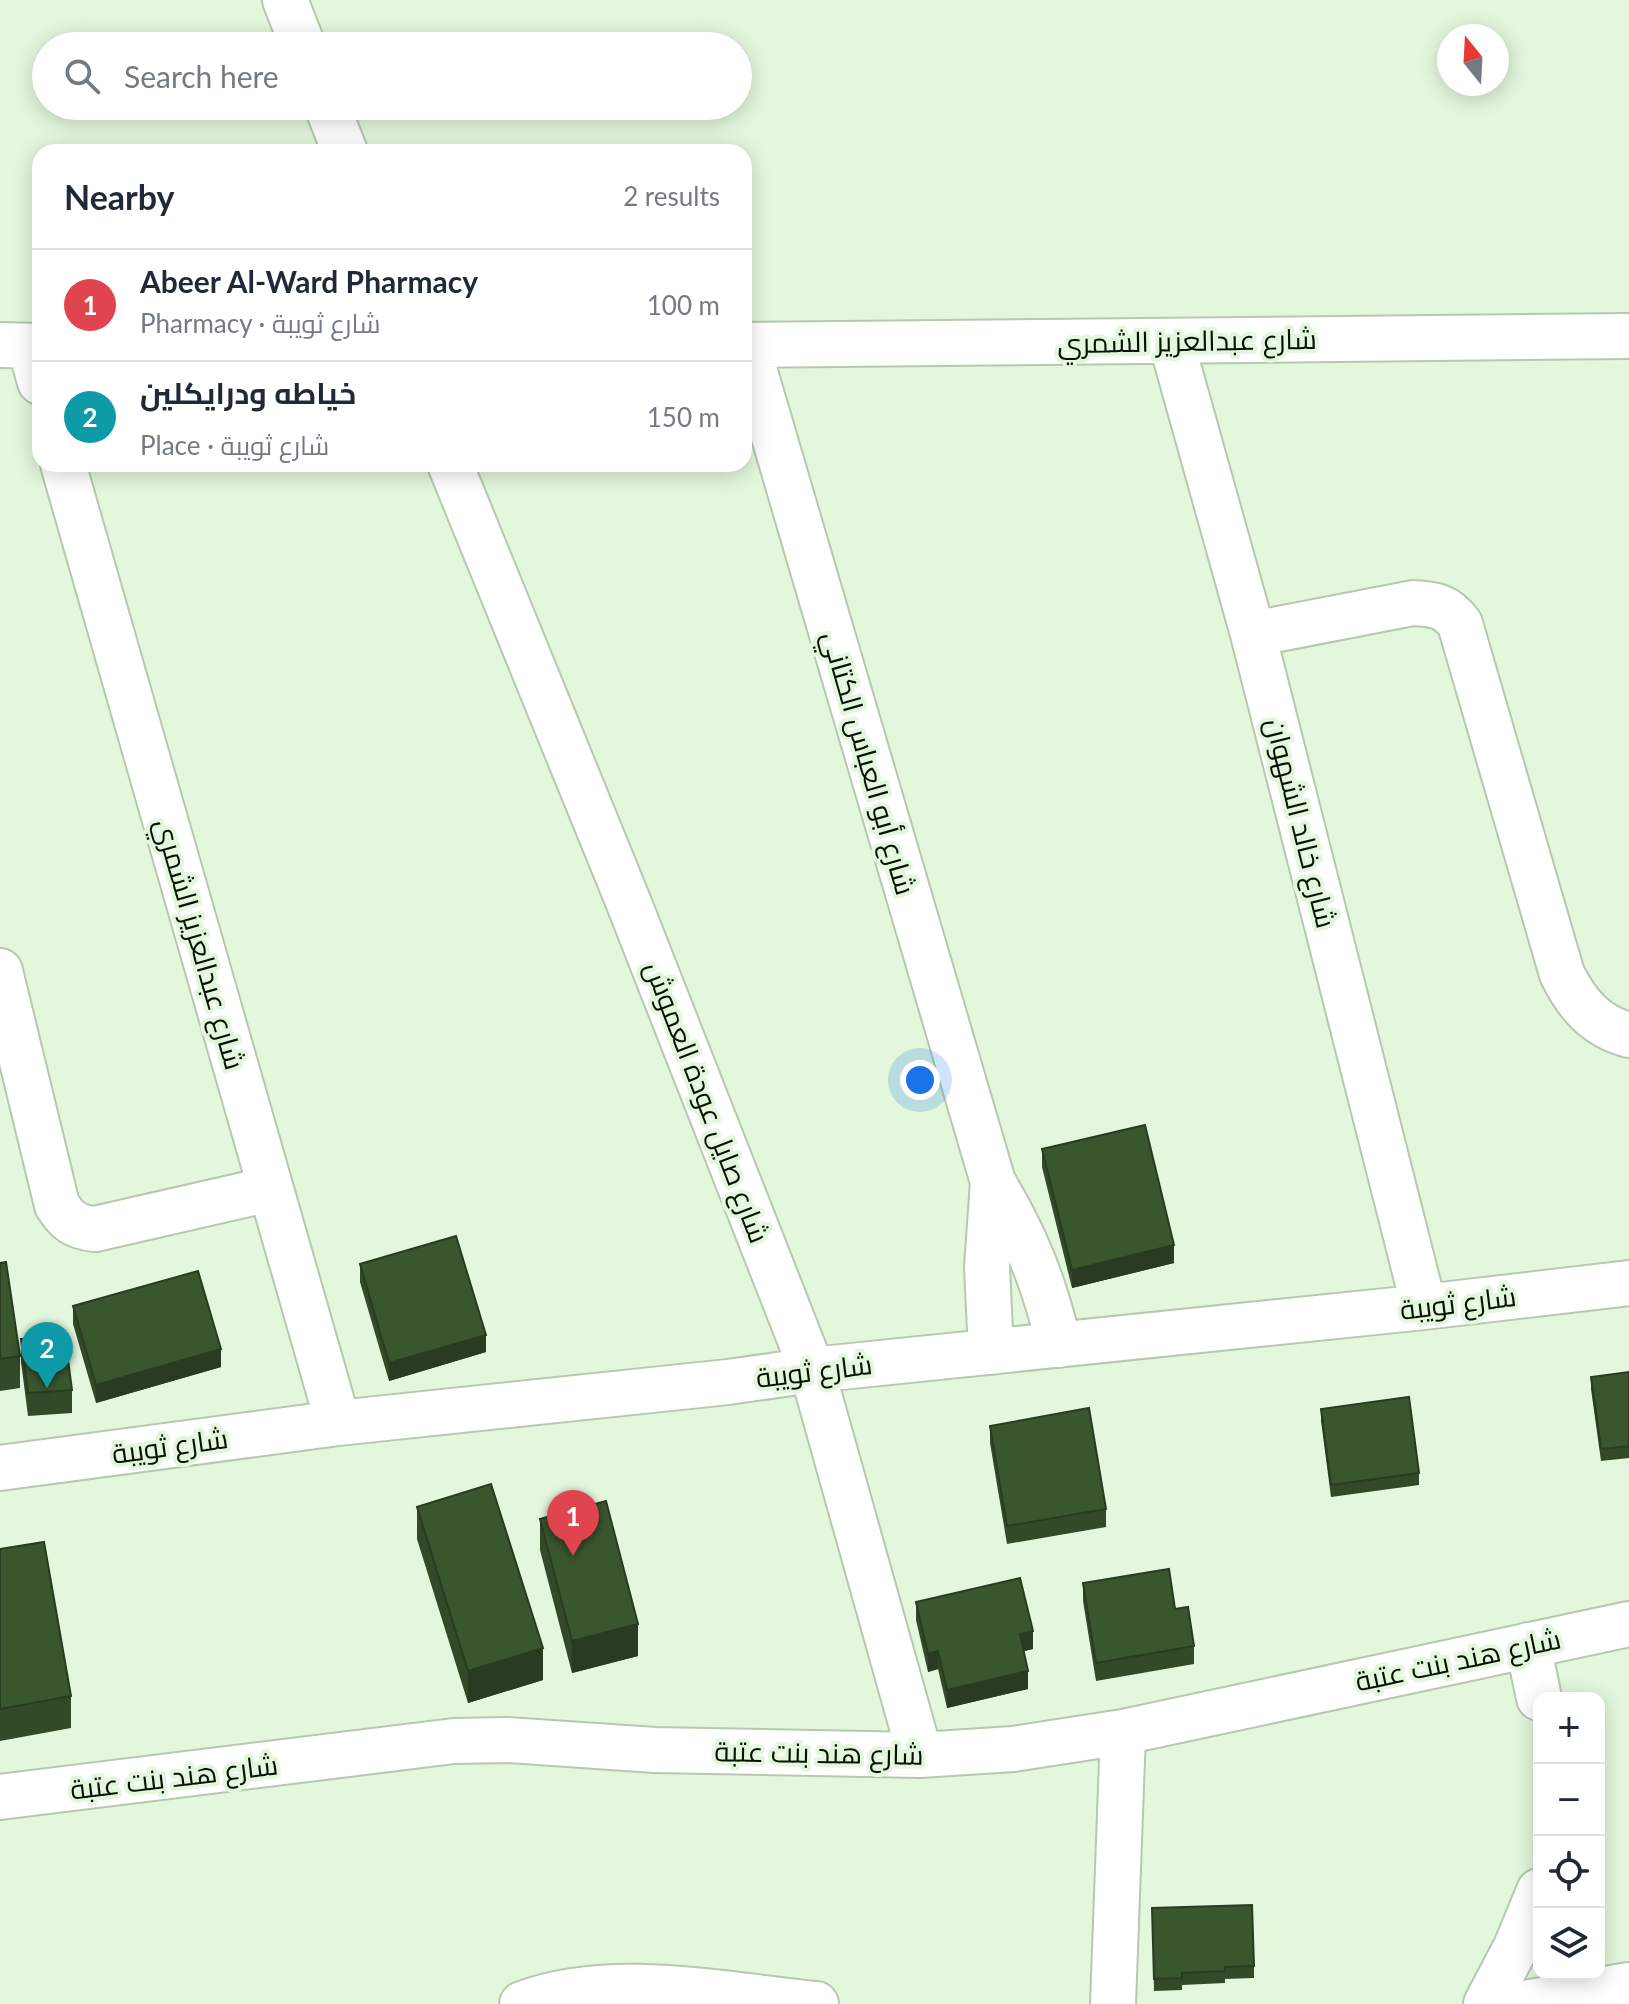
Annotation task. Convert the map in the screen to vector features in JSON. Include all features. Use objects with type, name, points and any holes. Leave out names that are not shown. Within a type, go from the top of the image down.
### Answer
[{"type":"street","points":[[285,0],[298,32]]},
{"type":"street","points":[[332,120],[342,144]]},
{"type":"street","name":"شارع عبدالعزيز الشمري","points":[[752,345],[1629,336]]},
{"type":"street","name":"شارع خالد الشهوان","points":[[1171,341],[1253,634],[1424,1307]]},
{"type":"street","name":"شارع أبو العباس الكتاني","points":[[752,369],[993,1182],[1016,1220],[1034,1260],[1049,1302],[1059,1345]]},
{"type":"street","name":"شارع عبدالعزيز الشمري","points":[[65,472],[338,1423]]},
{"type":"street","name":"شارع صايل عودة العموش","points":[[453,472],[628,901],[812,1370],[920,1755]]},
{"type":"street","points":[[1253,634],[1413,603],[1434,604],[1451,612],[1460,624],[1562,974],[1573,996],[1587,1013],[1605,1026],[1629,1035]]},
{"type":"street","points":[[0,971],[57,1205],[67,1220],[95,1229],[270,1189]]},
{"type":"street","name":"شارع أبو العباس الكتاني","points":[[991,1352],[987,1267],[993,1182]]},
{"type":"street","name":"شارع ثويبة","points":[[0,1468],[338,1423],[1629,1283]]},
{"type":"street","name":"شارع هند بنت عتبة","points":[[0,1797],[454,1741],[507,1740],[655,1750],[920,1755],[1013,1749],[1123,1732],[1629,1624]]},
{"type":"street","points":[[1528,1645],[1538,1692]]},
{"type":"street","points":[[1113,2004],[1123,1732]]},
{"type":"street","points":[[1486,2004],[1516,1947],[1533,1906]]},
{"type":"street","points":[[1519,2004],[1629,1985]]},
{"type":"street","points":[[522,2004],[553,1994],[596,1987],[641,1987],[816,2004]]},
{"type":"building","points":[[1145,1125],[1174,1245],[1072,1270],[1042,1149]]},
{"type":"building","points":[[456,1236],[486,1335],[389,1363],[360,1264]]},
{"type":"building","points":[[6,1262],[20,1356],[0,1359],[0,1263]]},
{"type":"building","points":[[198,1271],[221,1349],[96,1385],[73,1306]]},
{"type":"building","points":[[65,1337],[72,1390],[28,1393],[21,1339]]},
{"type":"building","points":[[1629,1372],[1629,1446],[1601,1449],[1591,1377]]},
{"type":"building","points":[[1409,1397],[1419,1473],[1331,1485],[1321,1409]]},
{"type":"building","points":[[1089,1408],[1106,1509],[1007,1526],[990,1426]]},
{"type":"building","points":[[491,1484],[543,1648],[468,1671],[417,1507]]},
{"type":"building","points":[[606,1501],[638,1624],[572,1641],[540,1519]]},
{"type":"building","points":[[44,1542],[71,1696],[0,1709],[0,1549]]},
{"type":"building","points":[[1169,1569],[1175,1609],[1188,1607],[1194,1646],[1096,1663],[1083,1583]]},
{"type":"building","points":[[1020,1578],[1033,1631],[1020,1634],[1028,1671],[947,1690],[938,1651],[928,1654],[916,1602]]},
{"type":"building","points":[[1252,1905],[1254,1966],[1225,1967],[1225,1971],[1182,1973],[1182,1978],[1154,1979],[1152,1908]]},
{"type":"place","name":"خياطه ودرايكلين","points":[[47,1388]]},
{"type":"place","name":"Abeer Al-Ward Pharmacy","points":[[573,1556]]}]
